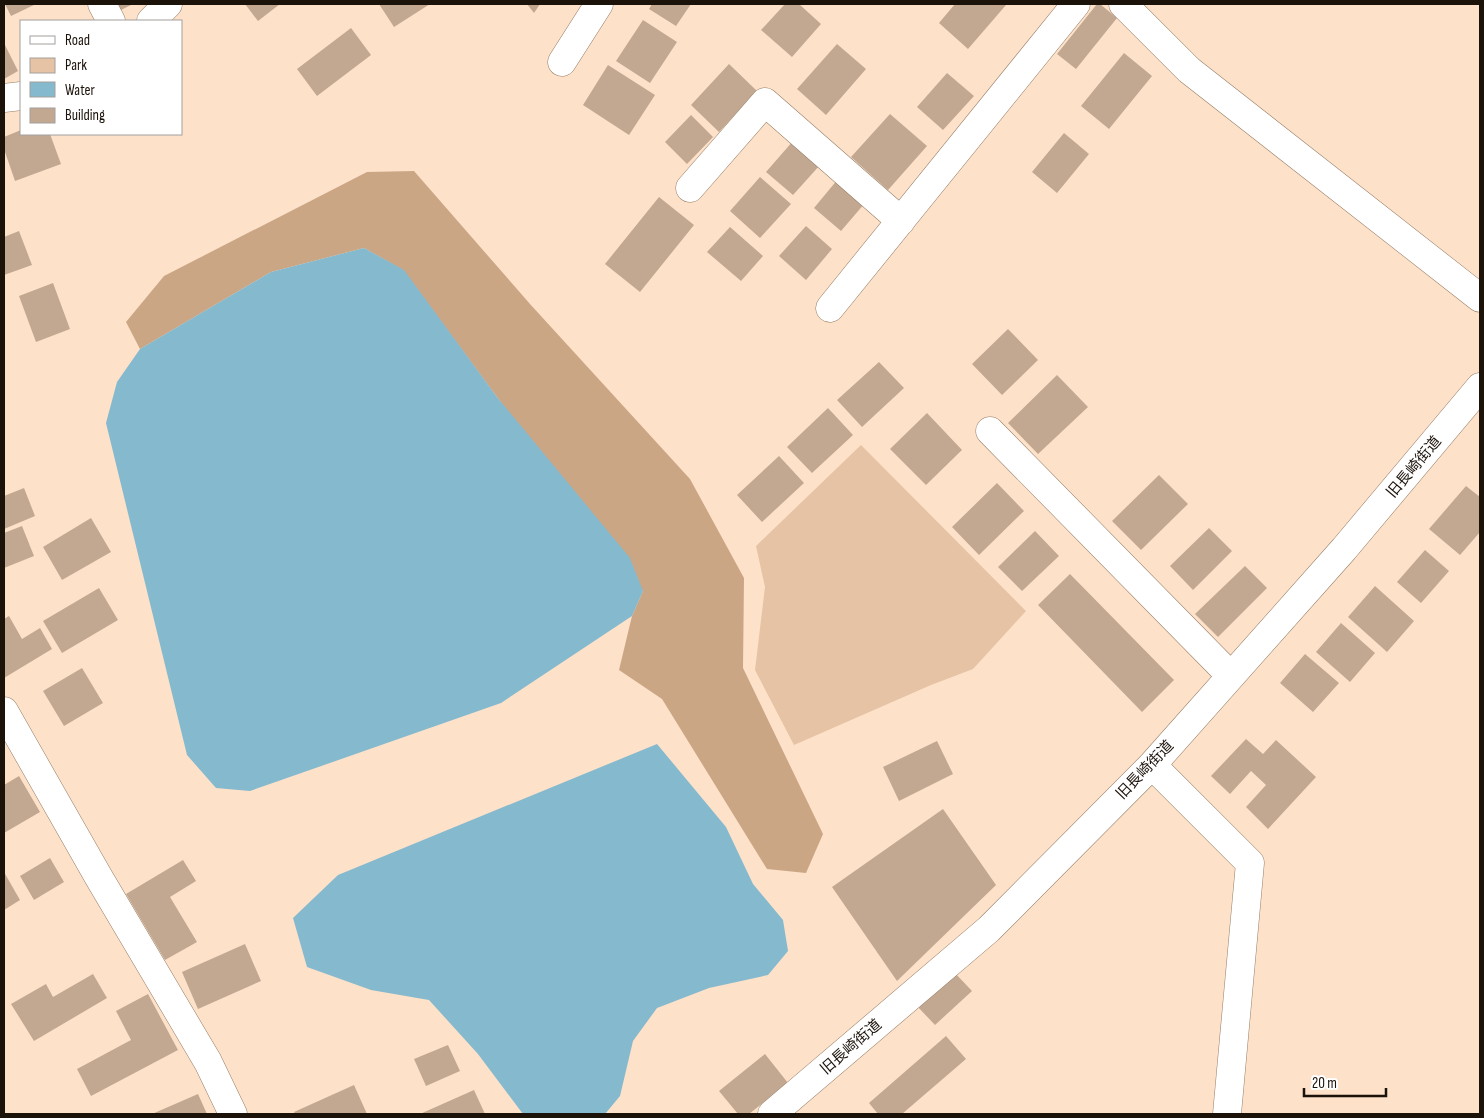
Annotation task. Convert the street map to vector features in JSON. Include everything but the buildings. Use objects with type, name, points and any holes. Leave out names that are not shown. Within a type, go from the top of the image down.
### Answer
[{"type":"street","points":[[102,4],[110,20]]},
{"type":"street","points":[[152,20],[168,4]]},
{"type":"street","points":[[562,62],[599,4]]},
{"type":"street","points":[[830,308],[1076,4]]},
{"type":"street","points":[[1123,4],[1189,70],[1480,298]]},
{"type":"street","points":[[4,98],[20,96]]},
{"type":"street","points":[[690,188],[766,102],[901,221]]},
{"type":"street","name":"旧長崎街道","points":[[772,1114],[989,929],[1152,765],[1344,549],[1480,388]]},
{"type":"street","points":[[990,431],[1231,676]]},
{"type":"street","points":[[4,710],[98,876],[208,1062],[233,1114]]},
{"type":"street","points":[[1152,765],[1250,863],[1227,1114]]},
{"type":"green space","points":[[861,445],[1026,611],[973,669],[931,685],[794,745],[755,670],[765,587],[756,546]]},
{"type":"shaded area","points":[[414,171],[530,304],[690,479],[744,578],[743,668],[823,834],[806,873],[767,869],[662,699],[619,670],[632,616],[643,591],[403,270],[364,248],[271,272],[140,349],[126,322],[164,276],[367,172]]},
{"type":"water","points":[[364,248],[404,270],[497,397],[630,558],[643,591],[632,616],[501,703],[250,791],[216,788],[187,755],[106,423],[117,382],[140,349],[271,272]]},
{"type":"water","points":[[657,744],[726,827],[753,884],[783,920],[788,951],[768,975],[709,988],[657,1008],[633,1041],[620,1096],[605,1114],[523,1114],[478,1054],[429,1000],[371,990],[307,967],[293,918],[338,875]]}]
